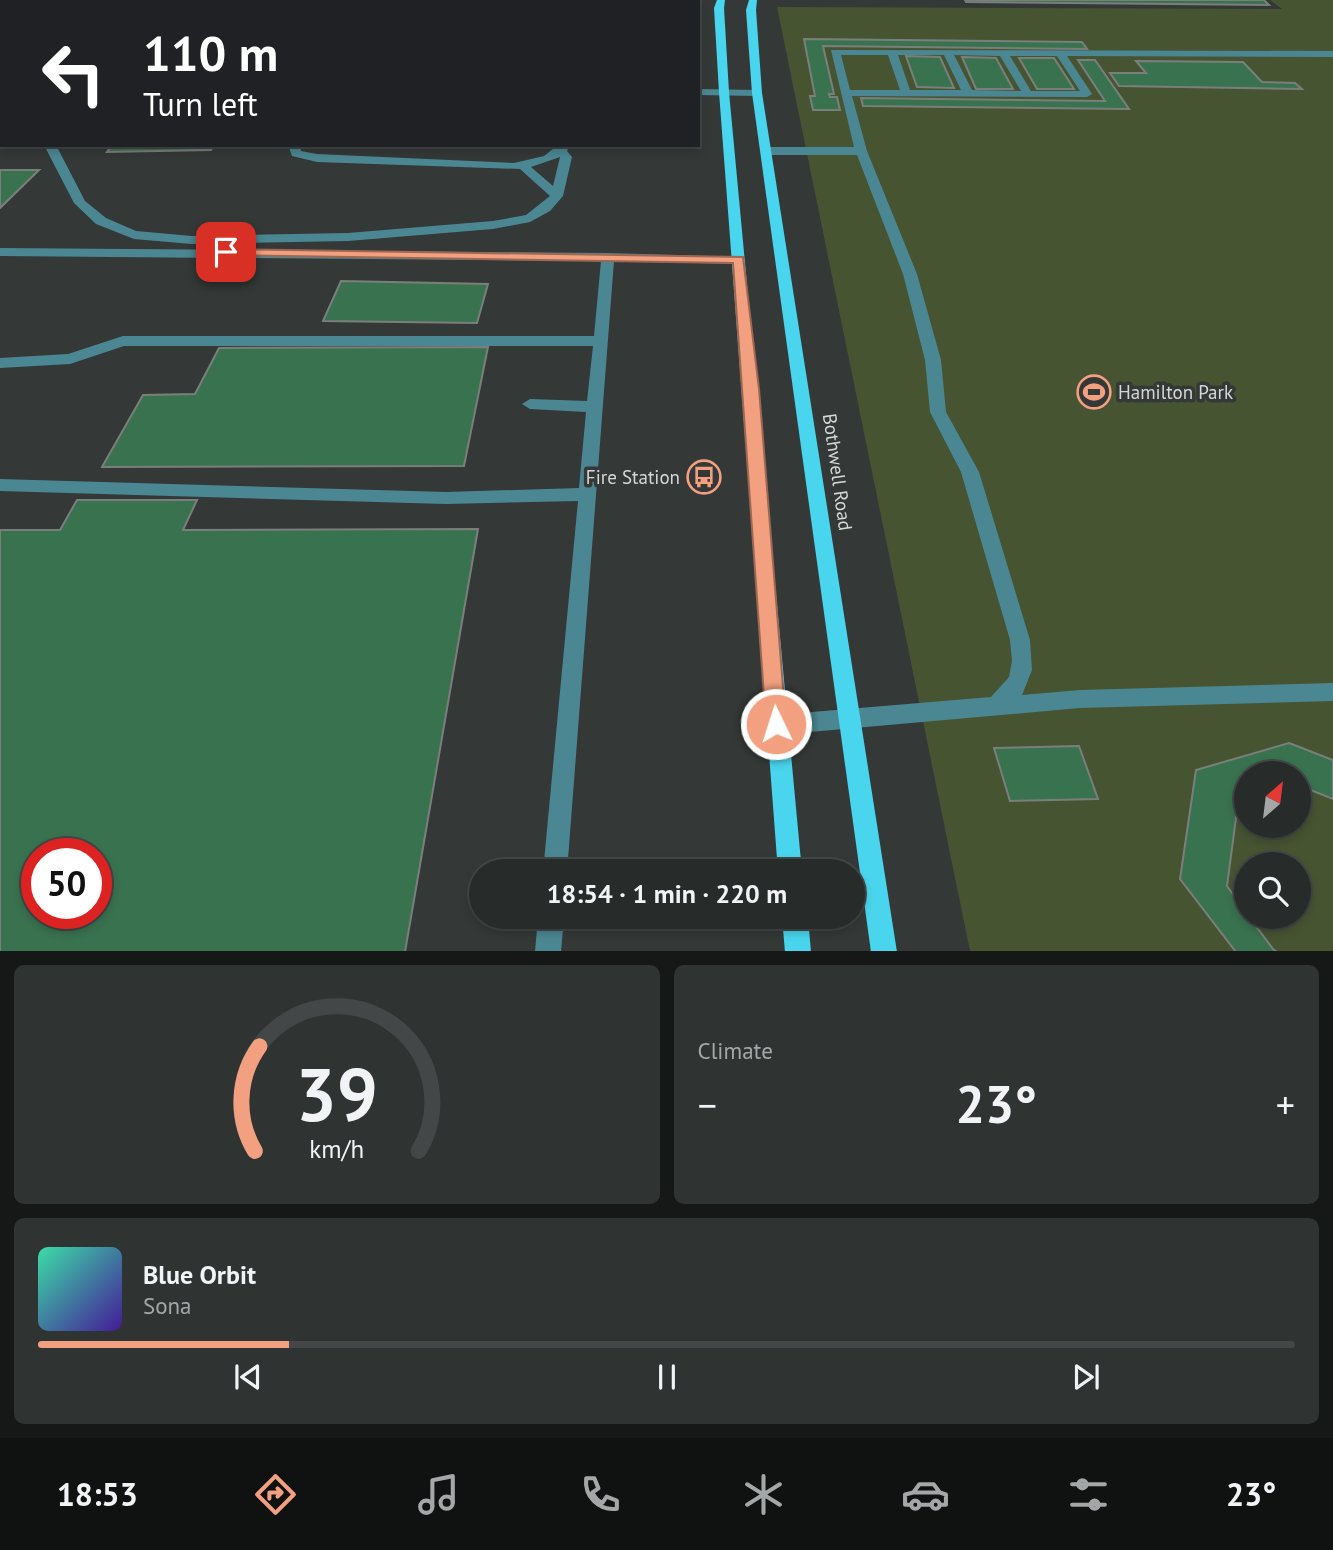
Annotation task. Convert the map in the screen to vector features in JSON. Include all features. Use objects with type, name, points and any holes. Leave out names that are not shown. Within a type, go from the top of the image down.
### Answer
[{"type":"main road","points":[[721,0],[719,8],[724,92],[789,859]]},
{"type":"main road","name":"Bothwell Road","points":[[753,0],[751,10],[757,93],[884,951]]},
{"type":"main road","points":[[796,929],[798,951]]},
{"type":"street","points":[[996,706],[1012,693],[1025,666],[1020,640],[970,472],[938,412],[933,360],[910,274],[861,151],[835,52],[1333,54]]},
{"type":"street","points":[[892,52],[906,93]]},
{"type":"street","points":[[948,52],[968,94]]},
{"type":"street","points":[[1003,53],[1028,94]]},
{"type":"street","points":[[846,93],[1087,94],[1060,53]]},
{"type":"street","points":[[700,92],[757,93]]},
{"type":"street","points":[[51,147],[80,203],[101,221],[134,235],[163,238],[300,239],[493,225],[530,218],[546,208],[557,196],[566,157],[562,148],[548,159],[523,166],[343,161],[296,154],[294,147]]},
{"type":"street","points":[[767,151],[861,151]]},
{"type":"street","points":[[523,166],[557,196]]},
{"type":"street","points":[[0,252],[739,260]]},
{"type":"street","points":[[556,859],[608,257]]},
{"type":"street","points":[[0,363],[70,359],[123,341],[601,341]]},
{"type":"street","points":[[530,404],[595,407]]},
{"type":"street","points":[[0,485],[446,498],[588,494]]},
{"type":"street","points":[[776,724],[1080,699],[1333,692]]},
{"type":"street","points":[[548,951],[550,929]]},
{"type":"green space","name":"Hamilton Park","points":[[1270,0],[1333,0],[1333,951],[970,951],[777,7],[1282,9]]},
{"type":"building","points":[[965,0],[1264,0],[1269,5],[966,2]]},
{"type":"building","points":[[804,39],[1082,42],[1087,49],[823,46],[834,94],[829,94],[830,97],[837,97],[840,110],[813,110],[810,96],[815,96]]},
{"type":"building","points":[[906,56],[940,57],[954,88],[917,87]]},
{"type":"building","points":[[962,57],[996,58],[1013,89],[976,89]]},
{"type":"building","points":[[1019,58],[1054,58],[1074,89],[1037,89]]},
{"type":"building","points":[[1078,60],[1095,60],[1129,109],[863,106],[861,98],[1105,101]]},
{"type":"building","points":[[1136,61],[1243,62],[1262,82],[1295,83],[1302,89],[1119,86],[1110,73],[1146,73]]},
{"type":"building","points":[[111,147],[213,147],[211,150],[107,152]]},
{"type":"building","points":[[380,147],[461,147],[461,148]]},
{"type":"building","points":[[0,170],[39,170],[0,208]]},
{"type":"building","points":[[341,281],[488,284],[477,323],[323,321]]},
{"type":"building","points":[[488,347],[464,466],[102,467],[143,395],[195,394],[219,348]]},
{"type":"building","points":[[77,500],[197,500],[183,530],[478,529],[405,951],[0,951],[0,530],[60,530]]},
{"type":"building","points":[[1289,743],[1333,760],[1333,799],[1311,790],[1311,761],[1234,761],[1234,833],[1227,886],[1234,896],[1234,929],[1258,929],[1276,951],[1235,951],[1180,879],[1196,770]]},
{"type":"building","points":[[1079,746],[1098,799],[1010,801],[994,748]]},
{"type":"place","name":"Hamilton Park","points":[[1094,392]]},
{"type":"place","name":"Fire Station","points":[[704,477]]},
{"type":"route","points":[[226,252],[739,260],[776,724]]}]
